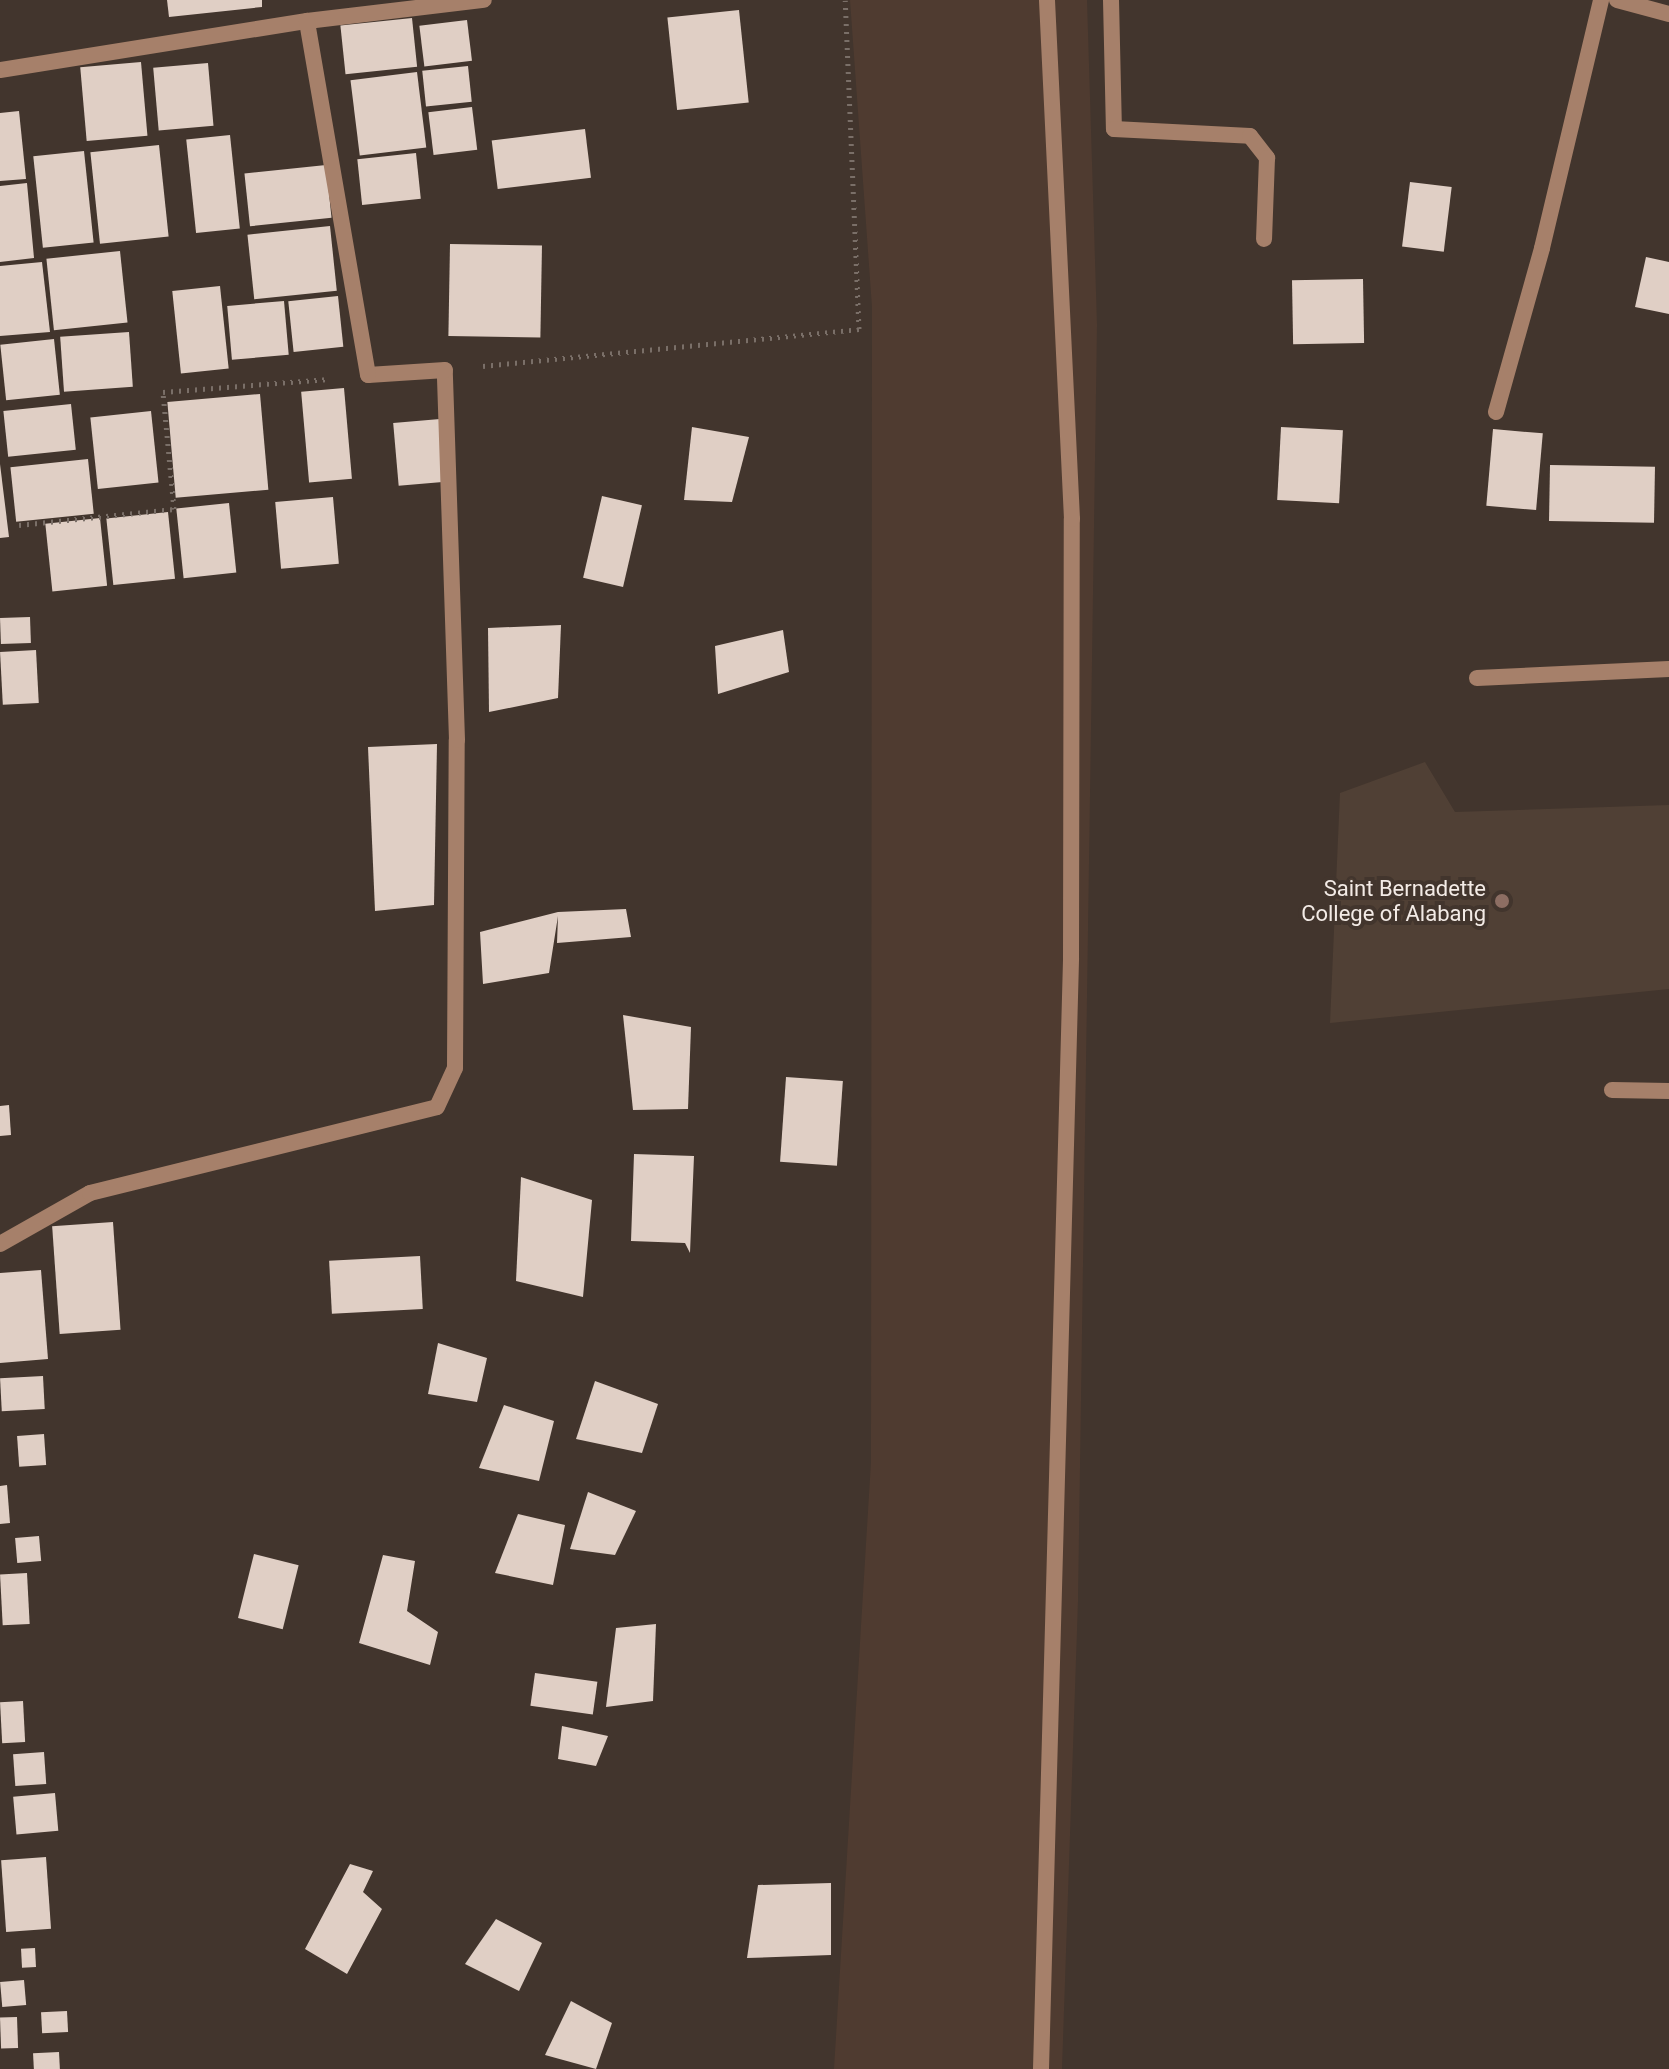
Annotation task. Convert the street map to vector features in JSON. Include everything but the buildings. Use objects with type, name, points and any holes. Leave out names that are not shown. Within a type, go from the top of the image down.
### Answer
[{"type":"street","points":[[0,70],[307,21],[484,0]]},
{"type":"street","points":[[1041,2069],[1071,958],[1072,535],[1047,0]]},
{"type":"street","points":[[1111,0],[1114,129],[1250,136],[1267,158],[1264,239]]},
{"type":"street","points":[[1496,412],[1549,219],[1601,0]]},
{"type":"street","points":[[1617,0],[1669,14]]},
{"type":"street","points":[[0,1244],[90,1193],[437,1107],[455,1068],[457,740],[445,370],[368,375],[307,21]]},
{"type":"street","points":[[1477,678],[1669,669]]},
{"type":"street","points":[[1612,1090],[1669,1091]]},
{"type":"path","points":[[445,370],[859,329],[845,0]]},
{"type":"path","points":[[19,525],[174,509],[163,392],[368,375]]},
{"type":"shaded area","points":[[850,0],[1087,0],[1097,325],[1078,1601],[1062,2069],[834,2069],[871,1462],[872,307]]},
{"type":"shaded area","name":"Saint Bernadette College of Alabang","points":[[1425,762],[1455,812],[1669,805],[1669,989],[1330,1023],[1340,793]]},
{"type":"place","name":"Saint Bernadette College of Alabang","points":[[1502,901]]}]
